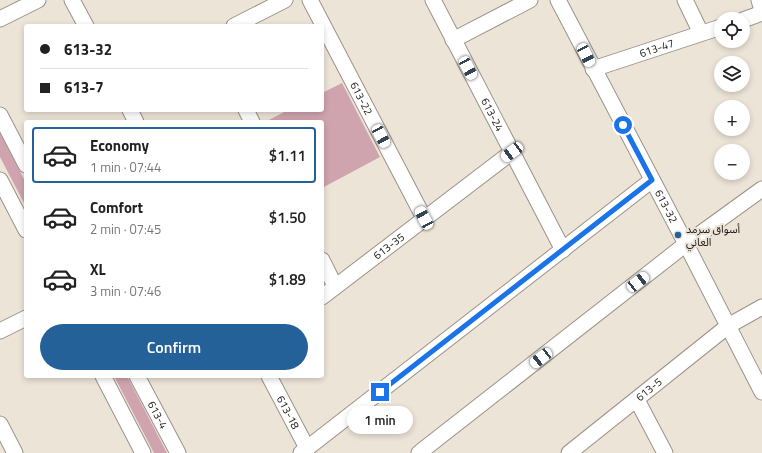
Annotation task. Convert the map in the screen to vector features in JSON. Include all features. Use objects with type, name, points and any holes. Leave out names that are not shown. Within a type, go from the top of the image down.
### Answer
[{"type":"street","points":[[0,20],[38,0]]},
{"type":"street","points":[[72,0],[85,24]]},
{"type":"street","points":[[238,24],[285,0]]},
{"type":"street","name":"613-22","points":[[310,0],[323,24]]},
{"type":"street","name":"613-24","points":[[433,0],[563,250]]},
{"type":"street","points":[[453,40],[530,0]]},
{"type":"street","name":"613-32","points":[[558,0],[762,392]]},
{"type":"street","points":[[684,0],[701,33]]},
{"type":"street","points":[[758,0],[762,10]]},
{"type":"street","points":[[750,18],[762,14]]},
{"type":"street","name":"613-22","points":[[324,27],[424,218]]},
{"type":"street","name":"613-47","points":[[593,69],[714,29]]},
{"type":"street","points":[[0,115],[24,161]]},
{"type":"street","name":"613-35","points":[[324,295],[512,152]]},
{"type":"street","points":[[0,180],[24,226]]},
{"type":"street","points":[[304,451],[652,180]]},
{"type":"street","points":[[420,453],[686,244],[762,189]]},
{"type":"street","points":[[324,264],[336,286]]},
{"type":"street","name":"613-5","points":[[569,453],[728,326],[762,307]]},
{"type":"street","points":[[0,331],[24,319]]},
{"type":"street","points":[[104,378],[143,453]]},
{"type":"street","name":"613-4","points":[[138,378],[178,453]]},
{"type":"street","name":"613-18","points":[[270,378],[304,451]]},
{"type":"street","points":[[637,400],[665,453]]},
{"type":"street","points":[[0,424],[15,453]]},
{"type":"shaded area","points":[[342,83],[380,157],[324,187],[324,120],[269,120],[284,112],[324,112],[324,92]]},
{"type":"shaded area","points":[[0,133],[24,179],[24,203],[0,157]]},
{"type":"shaded area","points":[[115,378],[128,378],[167,453],[154,453]]},
{"type":"place","name":"أسواق سرمد العاني","points":[[678,235]]},
{"type":"route","points":[[380,392],[652,180],[623,125]]}]
